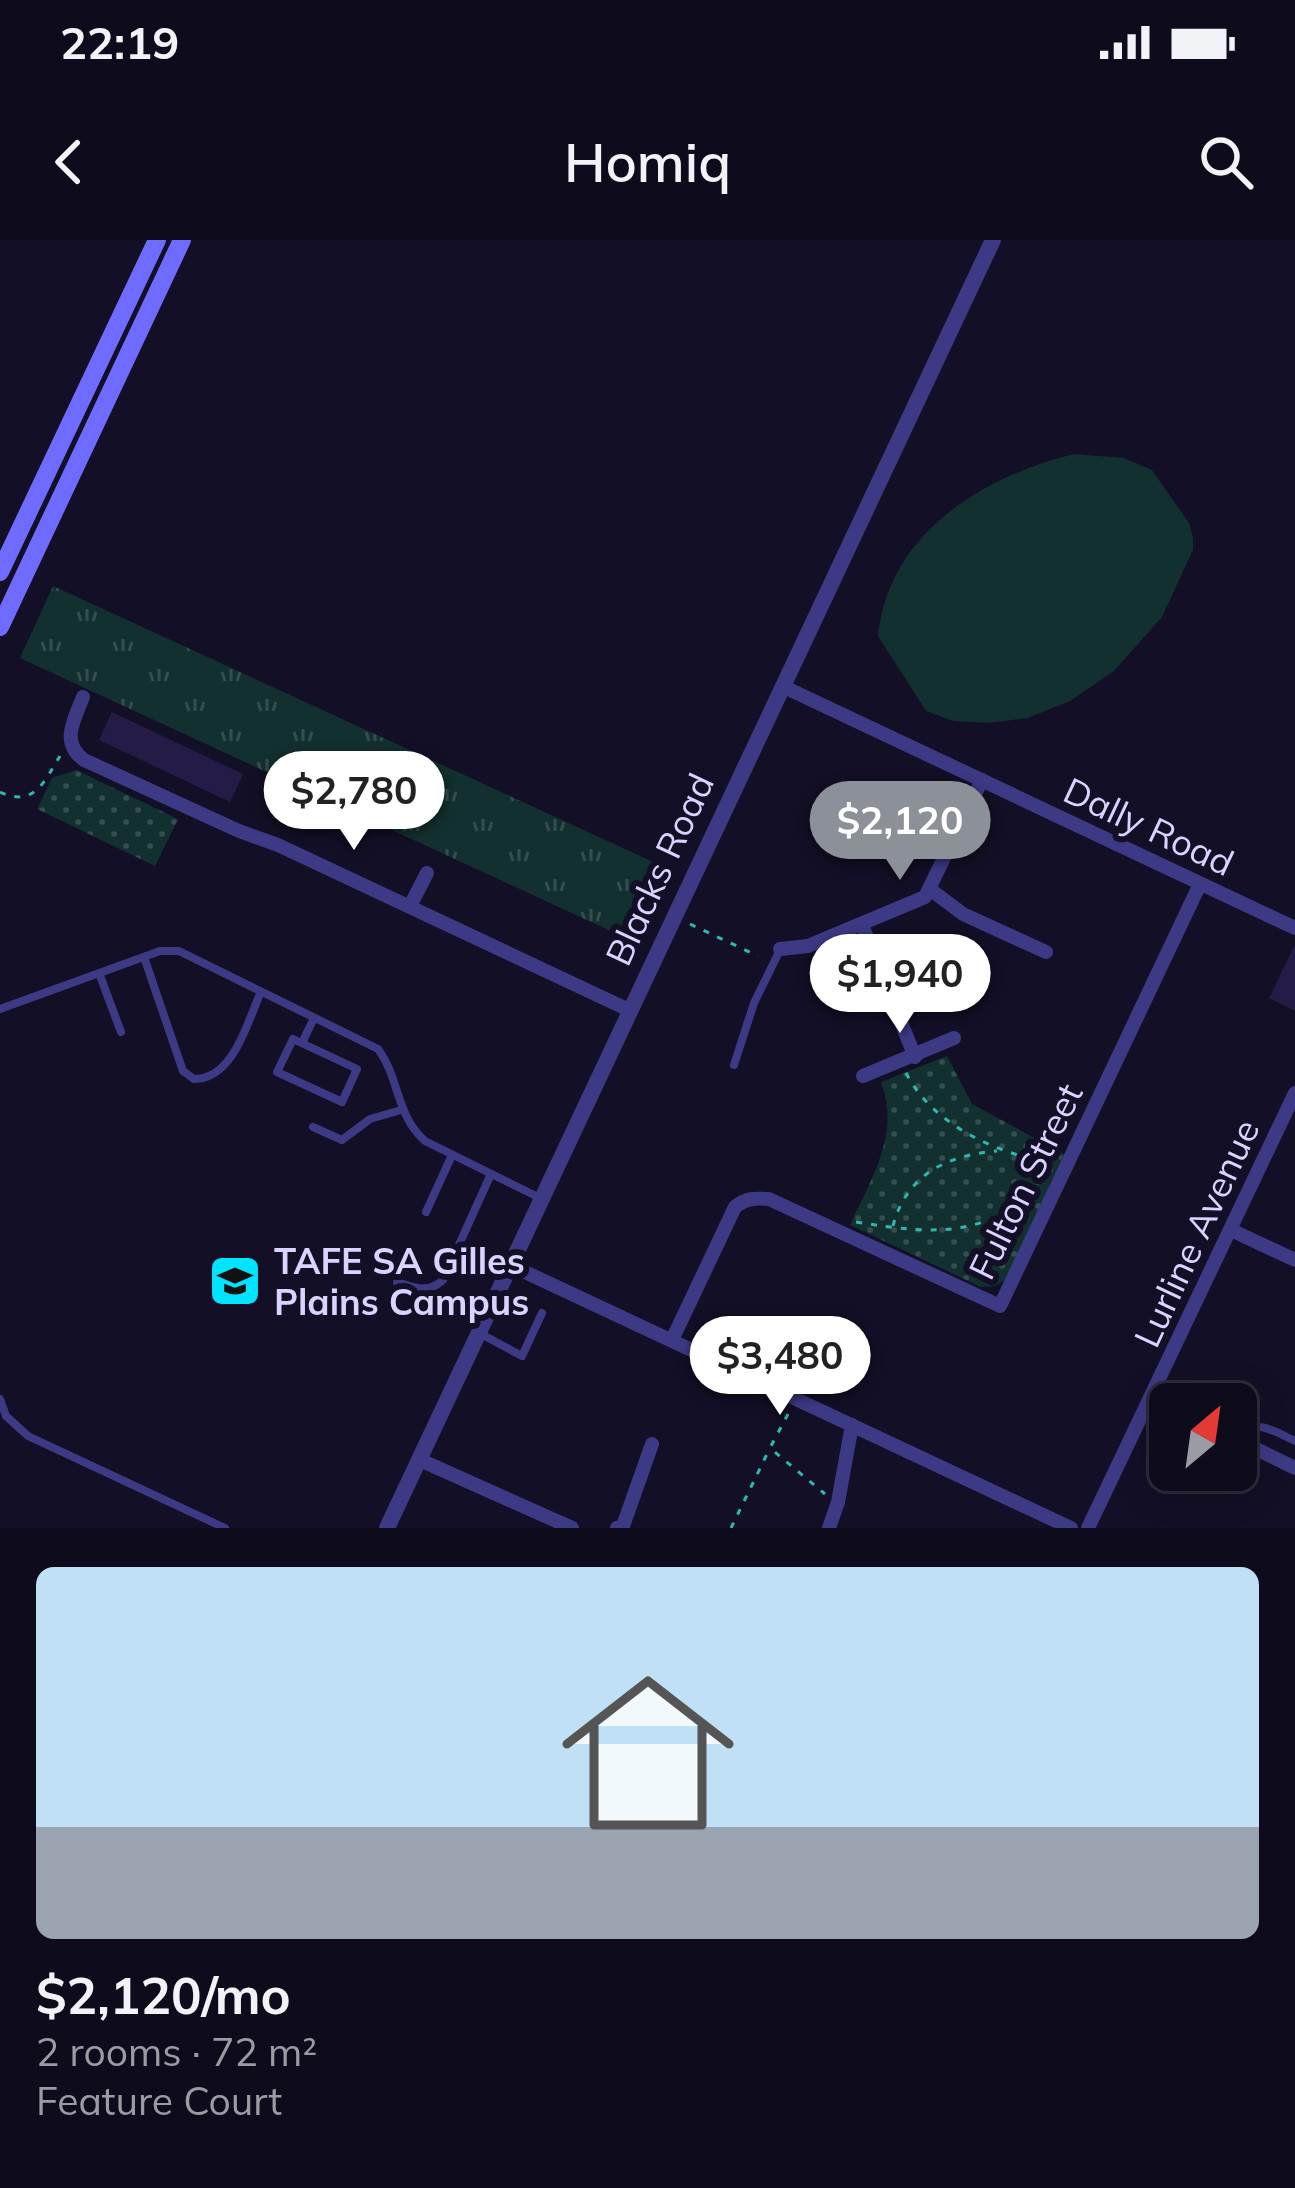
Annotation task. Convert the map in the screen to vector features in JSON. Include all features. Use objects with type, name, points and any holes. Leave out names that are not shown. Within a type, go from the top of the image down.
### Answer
[{"type":"main road","points":[[0,572],[157,240]]},
{"type":"main road","points":[[0,627],[182,240]]},
{"type":"street","name":"Blacks Road","points":[[387,1528],[993,240]]},
{"type":"street","name":"Dally Road","points":[[782,686],[1295,928]]},
{"type":"street","points":[[83,697],[70,728],[73,752],[629,1010]]},
{"type":"street","points":[[781,949],[808,946],[916,903],[931,890],[982,780]]},
{"type":"street","points":[[410,906],[427,873]]},
{"type":"street","name":"Fulton Street","points":[[672,1340],[735,1208],[757,1198],[769,1199],[1000,1306],[1200,884]]},
{"type":"street","points":[[931,890],[963,914],[1046,952]]},
{"type":"street","points":[[862,925],[915,1057]]},
{"type":"street","points":[[863,1076],[954,1038]]},
{"type":"street","name":"Lurline Avenue","points":[[1088,1528],[1158,1401],[1295,1093]]},
{"type":"street","points":[[1231,1230],[1295,1260]]},
{"type":"street","points":[[509,1265],[1071,1528]]},
{"type":"street","points":[[829,1528],[852,1425]]},
{"type":"street","points":[[621,1527],[652,1444]]},
{"type":"street","points":[[1257,1447],[1295,1468]]},
{"type":"street","points":[[420,1460],[572,1528]]},
{"type":"lane","points":[[734,1065],[754,1003],[781,949]]},
{"type":"lane","points":[[0,1009],[144,957],[179,951],[378,1049],[386,1060],[401,1110],[425,1142],[541,1198]]},
{"type":"lane","points":[[144,957],[183,1071],[194,1079],[207,1078],[226,1065],[262,992]]},
{"type":"lane","points":[[99,973],[121,1032]]},
{"type":"lane","points":[[302,1043],[314,1018]]},
{"type":"lane","points":[[293,1039],[302,1043],[357,1070],[341,1102],[277,1072],[293,1039]]},
{"type":"lane","points":[[313,1127],[342,1140],[370,1119],[401,1110]]},
{"type":"lane","points":[[426,1212],[452,1154]]},
{"type":"lane","points":[[397,1282],[422,1290],[443,1280],[491,1174]]},
{"type":"lane","points":[[478,1333],[522,1356],[542,1313]]},
{"type":"lane","points":[[0,1399],[6,1416],[28,1436],[225,1528]]},
{"type":"lane","points":[[1257,1425],[1295,1441]]},
{"type":"path","points":[[0,793],[25,799],[35,794],[60,755],[73,752]]},
{"type":"path","points":[[690,924],[758,956]]},
{"type":"path","points":[[852,1221],[893,1228],[981,1225],[1012,1209],[1051,1164],[1000,1151],[948,1120],[906,1072]]},
{"type":"path","points":[[893,1228],[909,1186],[922,1174],[967,1156],[1000,1151]]},
{"type":"path","points":[[730,1528],[789,1411]]},
{"type":"path","points":[[770,1448],[826,1496]]},
{"type":"green space","points":[[1074,454],[1124,458],[1152,470],[1189,523],[1193,550],[1162,617],[1114,671],[1070,701],[1028,718],[953,721],[926,711],[878,636],[900,567],[921,539],[975,494],[1007,477]]},
{"type":"green space","points":[[53,586],[662,866],[628,939],[20,658]]},
{"type":"green space","points":[[76,770],[178,819],[155,866],[37,809],[52,778]]},
{"type":"green space","points":[[947,1056],[972,1104],[1064,1154],[1006,1279],[995,1286],[981,1287],[850,1225],[886,1138],[888,1119],[881,1082]]},
{"type":"building","points":[[112,712],[243,774],[230,802],[99,740]]},
{"type":"building","points":[[1295,944],[1295,1011],[1269,998]]},
{"type":"place","name":"TAFE SA Gilles Plains Campus","points":[[235,1281]]}]
